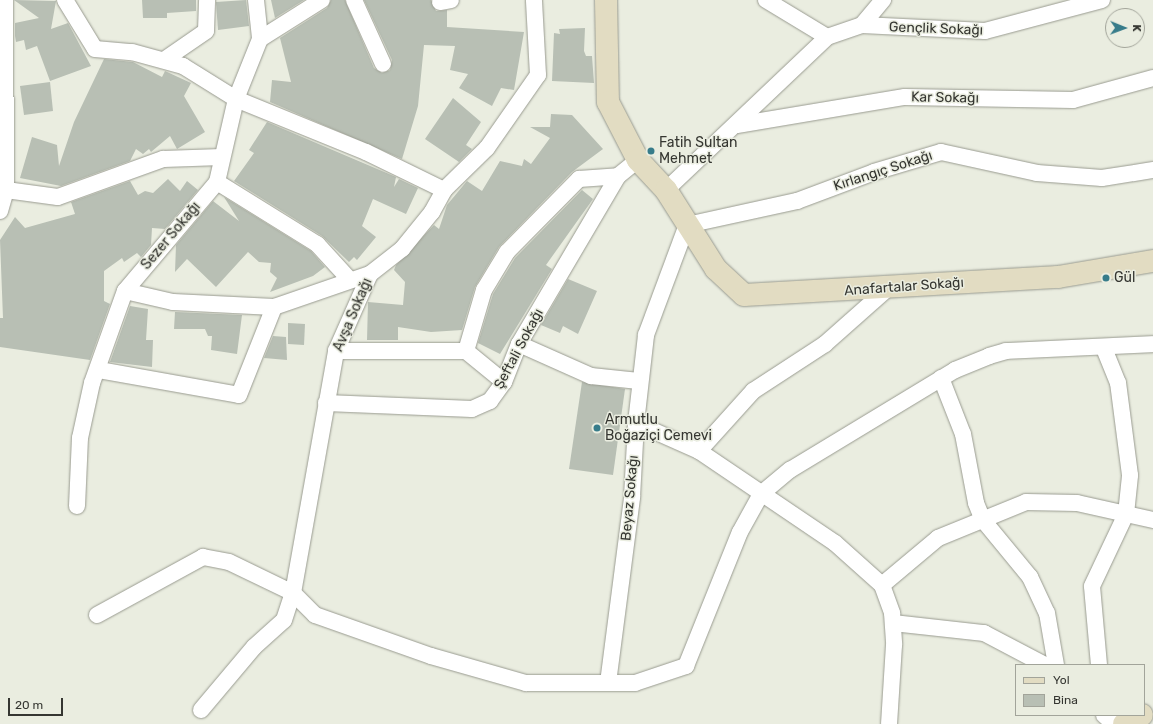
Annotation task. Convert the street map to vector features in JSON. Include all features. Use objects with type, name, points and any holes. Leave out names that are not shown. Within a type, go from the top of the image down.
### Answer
[{"type":"main road","name":"Anafartalar Sokağı","points":[[606,0],[608,102],[638,160],[666,190],[716,269],[744,295],[888,288],[1058,277],[1153,261]]},
{"type":"main road","points":[[1124,724],[1139,716]]},
{"type":"street","points":[[0,211],[6,190],[5,0]]},
{"type":"street","points":[[65,0],[95,49],[132,52],[183,66],[236,99],[366,152],[444,190]]},
{"type":"street","points":[[164,60],[206,30],[207,0]]},
{"type":"street","points":[[256,0],[260,39],[322,0]]},
{"type":"street","points":[[354,0],[383,64]]},
{"type":"street","name":"Avşa Sokağı","points":[[201,710],[254,647],[284,620],[293,593],[336,351],[370,274],[402,249],[432,212],[444,190],[487,148],[538,75],[534,0]]},
{"type":"street","points":[[766,0],[826,37]]},
{"type":"street","points":[[666,190],[737,125],[826,37],[862,25],[883,0]]},
{"type":"street","name":"Gençlik Sokağı","points":[[862,25],[985,31],[1102,0]]},
{"type":"street","name":"Sezer Sokağı","points":[[77,506],[80,438],[99,370],[125,291],[217,182],[236,99],[260,39]]},
{"type":"street","name":"Kar Sokağı","points":[[737,125],[905,98],[1072,100],[1153,78]]},
{"type":"street","name":"Kırlangıç Sokağı","points":[[687,225],[797,201],[874,172],[941,152],[1037,173],[1102,178],[1153,170]]},
{"type":"street","points":[[6,190],[58,197],[163,159],[222,157]]},
{"type":"street","name":"Şeftali Sokağı","points":[[326,403],[472,409],[490,401],[504,382],[519,344],[618,176],[638,160]]},
{"type":"street","points":[[466,351],[484,290],[507,252],[579,179],[618,176]]},
{"type":"street","points":[[217,182],[317,244],[349,279]]},
{"type":"street","name":"Beyaz Sokağı","points":[[608,683],[632,497],[639,381],[646,335],[687,225]]},
{"type":"street","points":[[125,291],[173,302],[274,307],[349,279],[370,274]]},
{"type":"street","points":[[699,451],[753,391],[825,344],[888,288]]},
{"type":"street","points":[[99,370],[239,395],[274,307]]},
{"type":"street","points":[[519,344],[591,376],[639,381]]},
{"type":"street","points":[[97,615],[203,557],[229,562],[293,593],[315,615],[430,656],[526,683],[635,683],[686,666],[740,532],[761,494],[790,470],[941,378],[1006,351],[1104,349],[1153,344]]},
{"type":"street","points":[[1099,664],[1092,586],[1126,514],[1130,475],[1118,383],[1104,349]]},
{"type":"street","points":[[336,351],[466,351],[504,382]]},
{"type":"street","points":[[941,378],[963,434],[976,503],[983,520],[1030,577],[1047,613],[1056,664]]},
{"type":"street","points":[[636,423],[699,451],[835,543],[882,585],[893,623],[889,724]]},
{"type":"street","points":[[882,585],[938,538],[1026,502],[1077,503],[1153,520]]},
{"type":"street","points":[[893,623],[984,633],[1043,664]]},
{"type":"street","points":[[1105,716],[1115,724]]},
{"type":"building","points":[[14,0],[56,1],[51,29],[68,23],[91,66],[50,81],[37,46],[26,50],[24,40],[16,42],[15,23],[39,18]]},
{"type":"building","points":[[142,0],[196,0],[196,11],[167,13],[167,18],[143,18]]},
{"type":"building","points":[[246,0],[249,26],[218,30],[216,2]]},
{"type":"building","points":[[271,0],[304,0],[275,18]]},
{"type":"building","points":[[331,0],[345,0],[374,68],[382,73],[390,70],[392,60],[364,0],[431,0],[436,11],[447,10],[447,27],[524,32],[514,90],[501,88],[492,106],[459,88],[468,74],[450,70],[455,46],[424,45],[418,106],[402,159],[270,102],[272,80],[291,82],[280,38],[327,8]]},
{"type":"building","points":[[585,28],[584,51],[586,56],[592,56],[594,83],[552,81],[554,33],[560,34],[559,29]]},
{"type":"building","points":[[104,59],[133,62],[162,77],[165,71],[191,83],[184,96],[205,132],[177,149],[170,136],[151,152],[149,149],[143,154],[136,149],[130,161],[61,186],[20,178],[32,137],[57,145],[59,166],[74,122]]},
{"type":"building","points":[[50,82],[53,111],[24,115],[20,86]]},
{"type":"building","points":[[453,98],[481,122],[466,145],[472,149],[459,162],[425,139]]},
{"type":"building","points":[[551,114],[572,115],[603,149],[572,172],[499,247],[475,287],[462,330],[431,332],[398,327],[398,340],[367,340],[368,302],[403,305],[405,282],[394,270],[396,265],[434,225],[439,229],[447,205],[467,181],[482,191],[500,161],[522,166],[524,159],[531,164],[550,138],[530,127],[550,127]]},
{"type":"building","points":[[267,122],[396,177],[394,187],[399,179],[418,188],[406,214],[373,199],[362,226],[376,237],[357,260],[354,257],[349,262],[322,236],[234,181],[254,153],[249,150]]},
{"type":"building","points":[[168,179],[180,191],[187,181],[198,190],[165,229],[152,228],[151,245],[141,257],[137,253],[124,262],[122,258],[104,271],[104,301],[110,304],[90,360],[0,347],[0,318],[3,318],[0,240],[15,217],[25,228],[75,214],[71,202],[130,181],[138,195],[145,191],[153,193]]},
{"type":"building","points":[[582,190],[593,199],[546,265],[552,269],[500,354],[478,343],[493,294],[515,258]]},
{"type":"building","points":[[224,197],[311,251],[325,267],[313,276],[270,292],[277,278],[270,272],[271,263],[259,262],[248,252],[216,287],[187,259],[175,272],[176,245],[213,201],[239,221]]},
{"type":"building","points":[[568,279],[597,291],[578,334],[563,326],[560,333],[541,325]]},
{"type":"building","points":[[130,306],[148,309],[146,340],[153,340],[152,367],[110,362]]},
{"type":"building","points":[[175,312],[242,315],[237,354],[211,350],[212,336],[208,336],[205,329],[174,329]]},
{"type":"building","points":[[288,323],[305,324],[304,345],[288,344]]},
{"type":"building","points":[[273,336],[286,337],[287,360],[264,358]]},
{"type":"building","name":"Armutlu Boğaziçi Cemevi","points":[[582,382],[625,389],[613,475],[569,469]]},
{"type":"place","name":"Fatih Sultan Mehmet","points":[[651,151]]},
{"type":"place","name":"Gül","points":[[1106,278]]},
{"type":"place","name":"Armutlu Boğaziçi Cemevi","points":[[597,428]]}]
